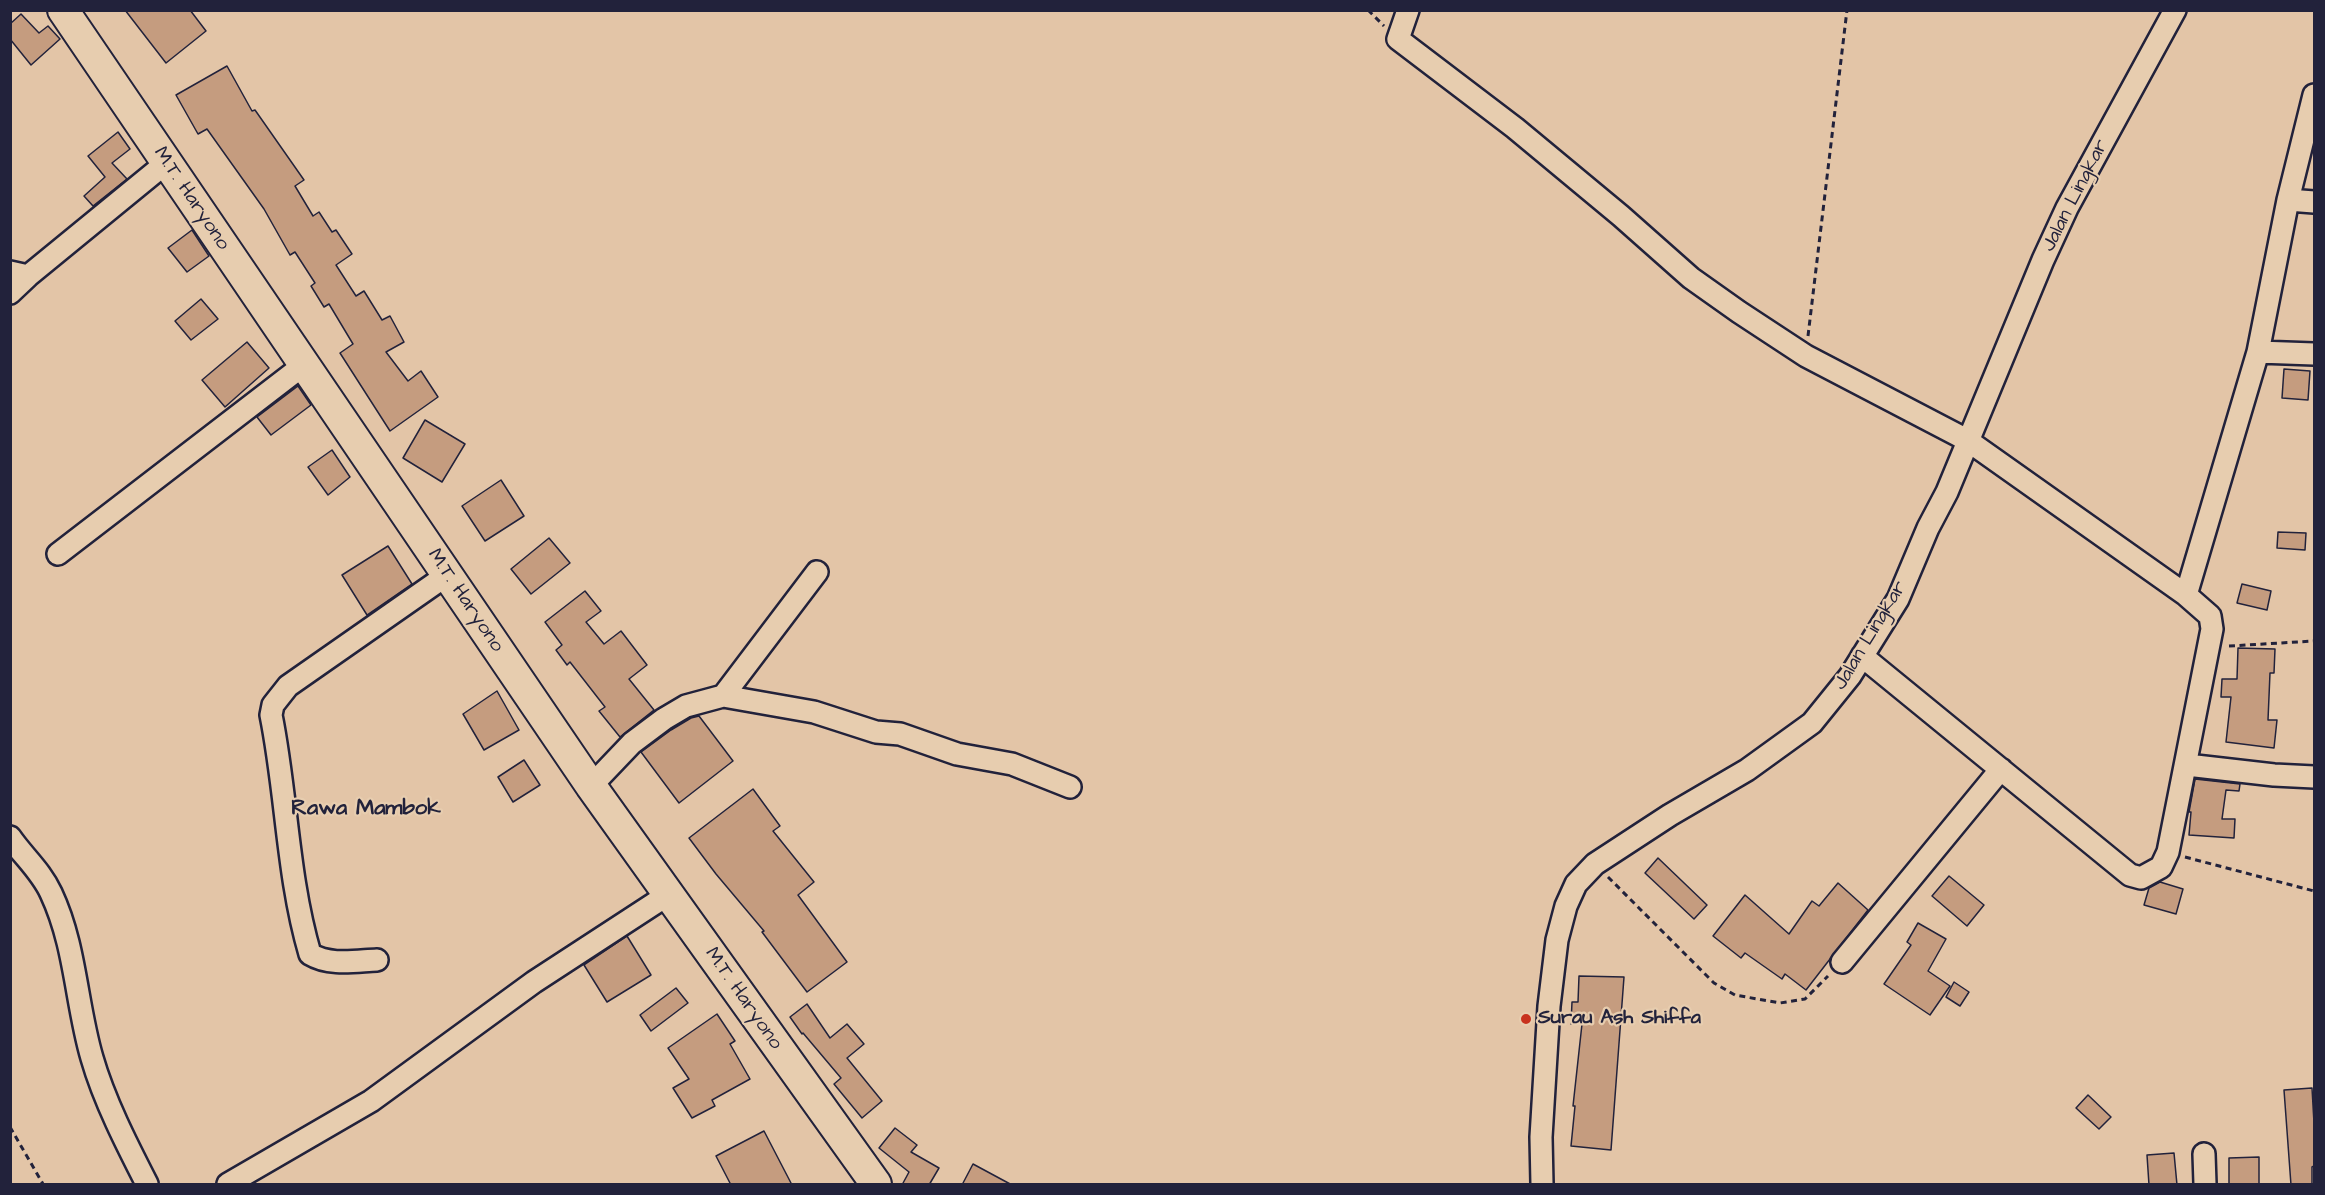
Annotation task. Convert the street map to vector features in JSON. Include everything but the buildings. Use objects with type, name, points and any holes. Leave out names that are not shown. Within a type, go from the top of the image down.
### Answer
[{"type":"highway","name":"M.T. Haryono","points":[[63,10],[591,786],[876,1185]]},
{"type":"street","points":[[1408,10],[1398,39],[1515,128],[1691,278],[1806,356],[1967,440],[2186,595],[2210,616],[2212,629],[2187,765],[2168,852],[2161,867],[2142,878],[2130,875],[1862,656]]},
{"type":"street","name":"Jalan Lingkar","points":[[1542,1185],[1541,1137],[1549,1006],[1557,940],[1566,906],[1576,884],[1595,864],[1670,815],[1747,770],[1812,723],[1850,676],[1898,599],[1928,528],[1947,492],[1967,440],[2067,208],[2175,10]]},
{"type":"street","points":[[2186,595],[2258,352],[2288,201],[2314,95]]},
{"type":"street","points":[[10,293],[19,274],[166,163]]},
{"type":"street","points":[[2288,201],[2314,202]]},
{"type":"street","points":[[2258,352],[2314,354]]},
{"type":"street","points":[[58,554],[305,364]]},
{"type":"street","points":[[723,696],[817,572]]},
{"type":"street","points":[[377,960],[334,962],[319,960],[310,954],[302,928],[294,885],[271,715],[273,705],[288,686],[447,575]]},
{"type":"street","points":[[591,786],[632,743],[664,719],[686,706],[723,696],[814,712],[876,732],[900,734],[957,754],[1012,764],[1070,787]]},
{"type":"street","points":[[2187,765],[2314,777]]},
{"type":"street","points":[[1842,962],[2001,769]]},
{"type":"street","points":[[10,837],[40,874],[51,893],[77,976],[92,1058],[131,1154],[147,1185]]},
{"type":"street","points":[[228,1185],[371,1101],[534,982],[669,894]]},
{"type":"street","points":[[2204,1154],[2205,1185]]},
{"type":"path","points":[[1806,356],[1847,10]]},
{"type":"path","points":[[2209,648],[2314,641]]},
{"type":"path","points":[[2168,852],[2314,891]]},
{"type":"path","points":[[1595,864],[1714,983],[1735,995],[1780,1003],[1805,999],[1842,962]]},
{"type":"path","points":[[10,1127],[43,1185]]},
{"type":"place","name":"Surau Ash Shiffa","points":[[1526,1019]]},
{"type":"district","name":"Rawa Mambok","points":[[366,809]]}]
